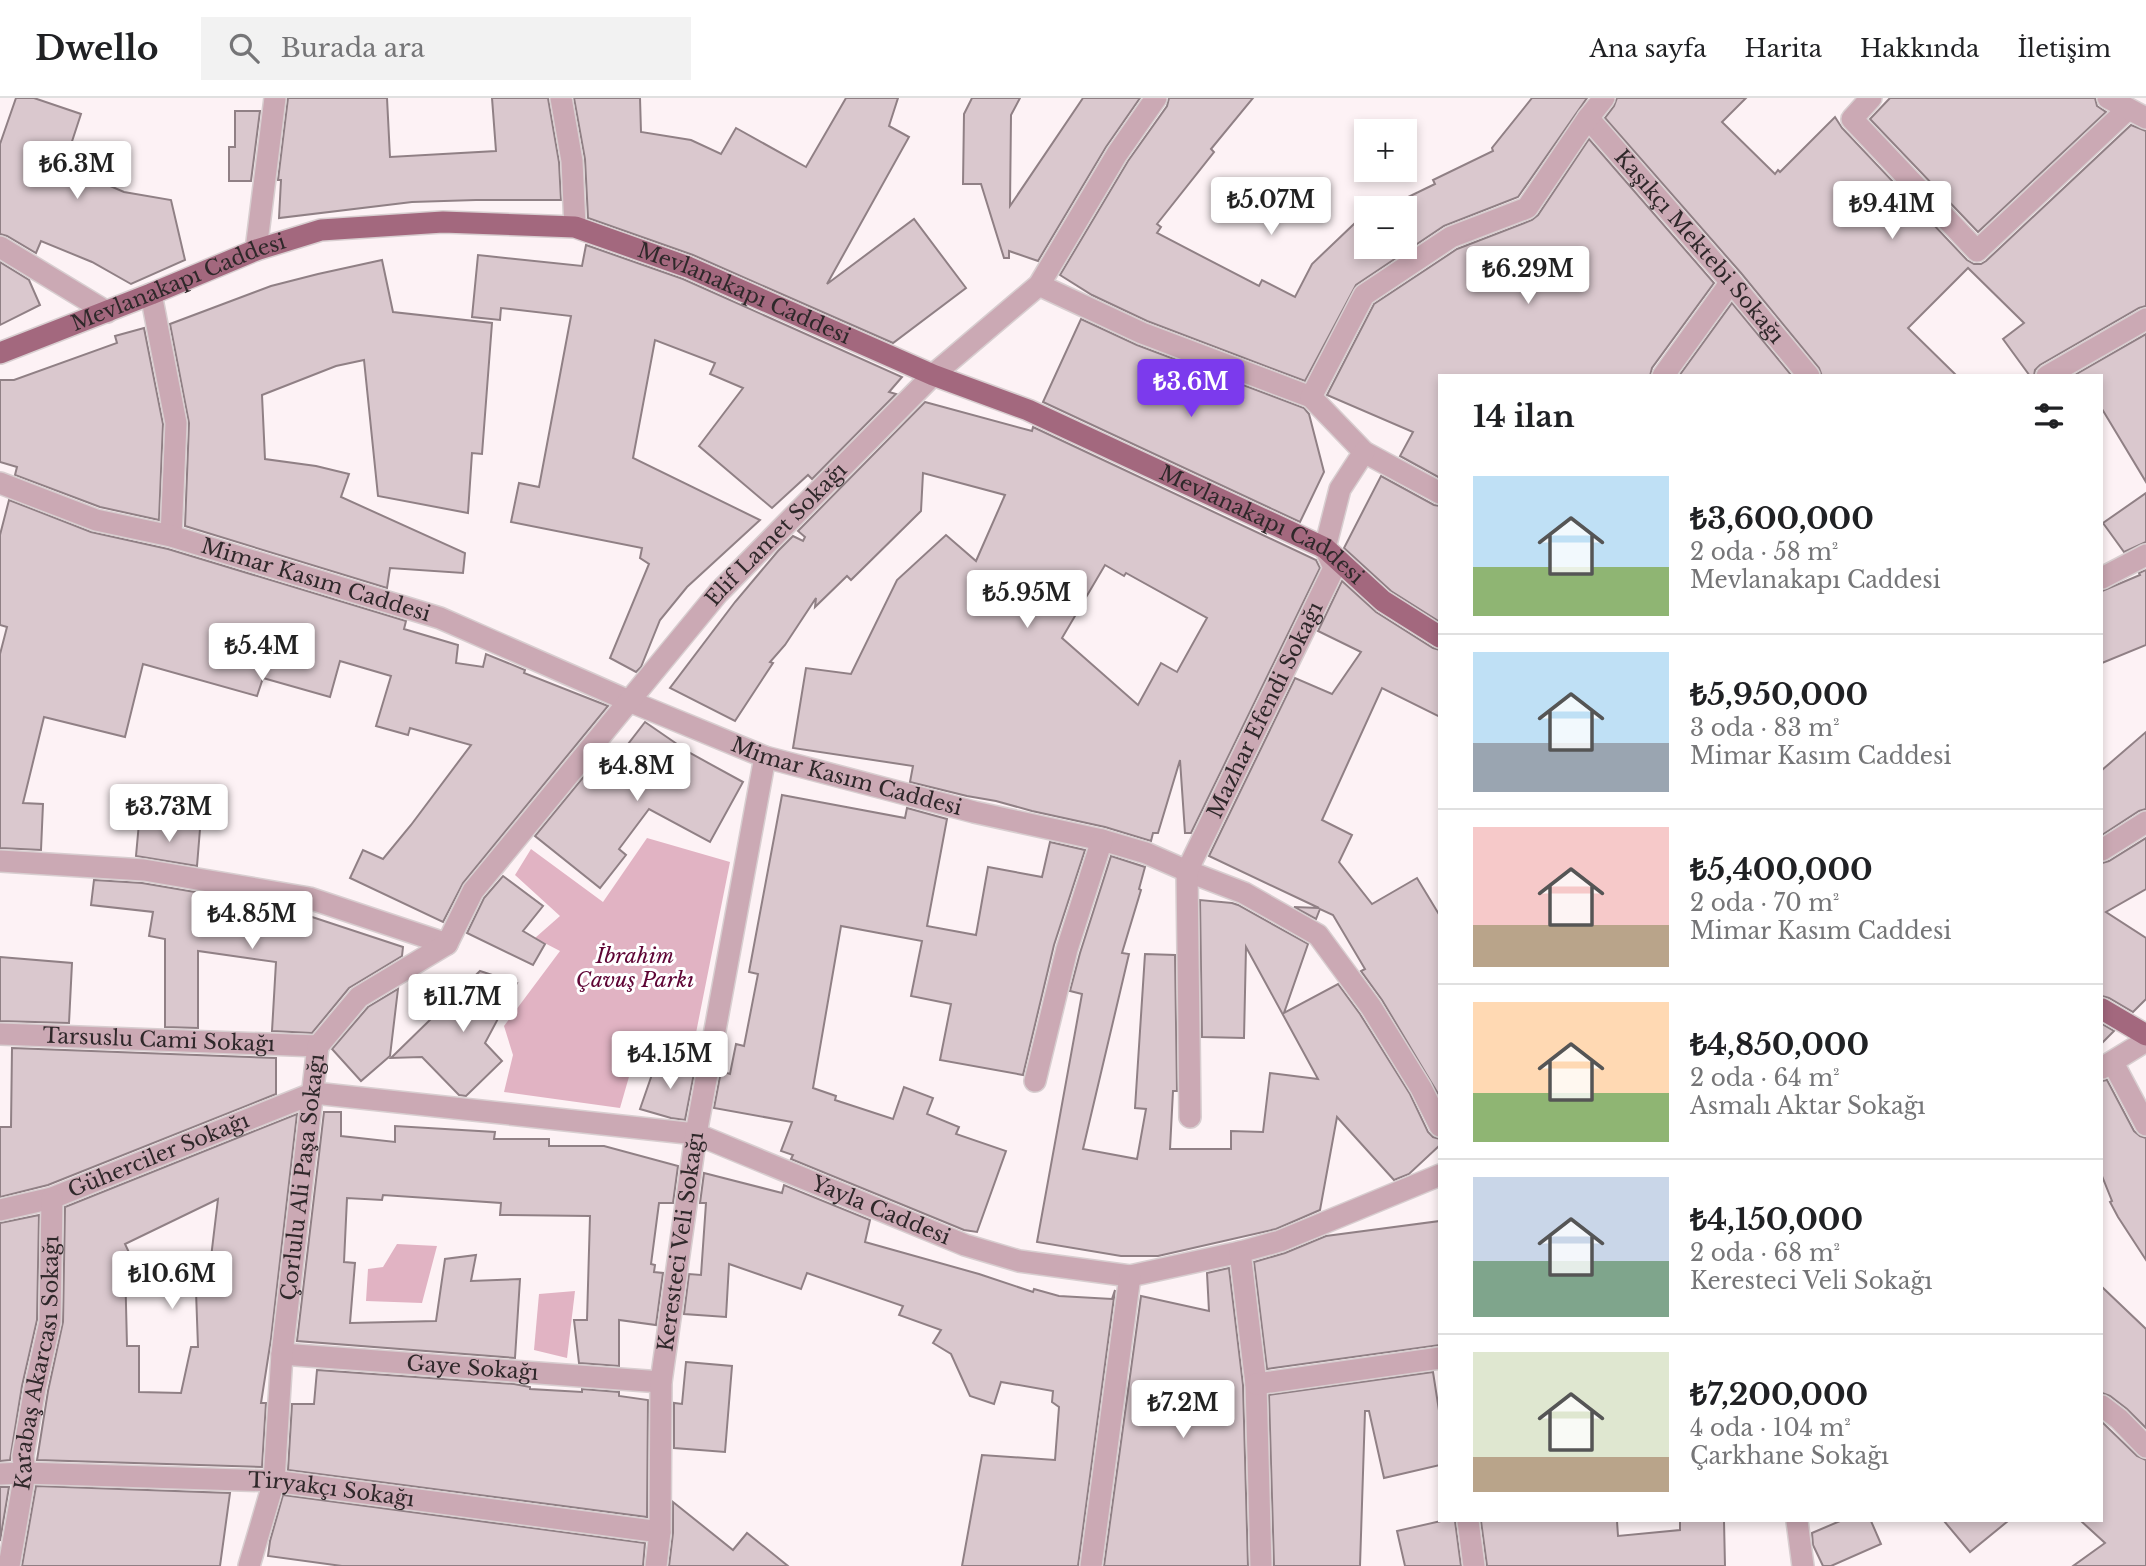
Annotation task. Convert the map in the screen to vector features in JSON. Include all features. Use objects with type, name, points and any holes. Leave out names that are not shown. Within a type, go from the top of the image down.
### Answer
[{"type":"main road","name":"Mevlanakapı Caddesi","points":[[0,353],[151,295],[256,250],[321,230],[443,222],[575,227],[688,267],[933,375],[1028,410],[1325,548],[1383,601],[1438,636]]},
{"type":"main road","points":[[2103,1010],[2146,1035]]},
{"type":"street","points":[[256,250],[275,98]]},
{"type":"street","points":[[561,98],[572,161],[575,227]]},
{"type":"street","name":"Elif Lamet Sokağı","points":[[629,701],[718,593],[933,375],[1038,285],[1117,154],[1156,98]]},
{"type":"street","points":[[1311,397],[1364,295],[1451,237],[1527,208],[1604,98]]},
{"type":"street","points":[[1871,98],[1852,119],[1976,251],[2137,113],[2108,98]]},
{"type":"street","name":"Kaşıkçı Mektebi Sokağı","points":[[1588,118],[1807,374]]},
{"type":"street","points":[[0,247],[107,312]]},
{"type":"street","points":[[1664,374],[1731,282]]},
{"type":"street","points":[[1038,285],[1142,333],[1311,397],[1364,452],[1438,492]]},
{"type":"street","points":[[151,295],[176,423],[171,536]]},
{"type":"street","points":[[2050,374],[2146,319]]},
{"type":"street","points":[[1325,548],[1340,489],[1364,452]]},
{"type":"street","name":"Mimar Kasım Caddesi","points":[[0,483],[96,520],[171,536],[440,618],[765,757],[974,812],[1102,840],[1146,853],[1244,893],[1318,935],[1371,1007],[1421,1088],[1438,1122]]},
{"type":"street","name":"Mazhar Efendi Sokağı","points":[[1186,871],[1334,568],[1325,548]]},
{"type":"street","points":[[2103,577],[2146,555]]},
{"type":"street","points":[[0,861],[144,870],[309,898],[447,944],[473,891],[629,701]]},
{"type":"street","name":"Keresteci Veli Sokağı","points":[[656,1566],[660,1532],[661,1382],[696,1134],[765,757]]},
{"type":"street","points":[[2103,849],[2146,822]]},
{"type":"street","points":[[1035,1081],[1068,949],[1102,840]]},
{"type":"street","points":[[1186,871],[1190,1117]]},
{"type":"street","name":"Çorlulu Ali Paşa Sokağı","points":[[248,1566],[274,1481],[282,1354],[318,1046],[359,997],[447,944]]},
{"type":"street","name":"Tarsuslu Cami Sokağı","points":[[0,1034],[318,1046]]},
{"type":"street","points":[[2146,1041],[2108,1065],[2146,1125]]},
{"type":"street","name":"Yayla Caddesi","points":[[314,1093],[696,1134],[965,1245],[1019,1261],[1130,1276],[1280,1241],[1438,1176]]},
{"type":"street","name":"Güherciler Sokağı","points":[[0,1210],[52,1198],[314,1093]]},
{"type":"street","name":"Karabaş Akarcası Sokağı","points":[[9,1566],[25,1472],[23,1457],[50,1322],[52,1198]]},
{"type":"street","points":[[1240,1252],[1256,1384],[1261,1566]]},
{"type":"street","points":[[1091,1566],[1130,1276]]},
{"type":"street","name":"Gaye Sokağı","points":[[282,1354],[661,1382]]},
{"type":"street","points":[[1256,1384],[1438,1358]]},
{"type":"street","points":[[2103,1407],[2146,1447]]},
{"type":"street","name":"Tiryakçı Sokağı","points":[[0,1474],[25,1472],[274,1481],[660,1532]]},
{"type":"street","points":[[1468,1522],[1474,1566]]},
{"type":"street","points":[[1802,1523],[1803,1566]]},
{"type":"green space","name":"İbrahim Çavuş Parkı","points":[[647,838],[730,862],[693,1048],[639,1042],[620,1108],[504,1092],[513,1055],[504,1026],[560,951],[535,938],[560,916],[515,875],[531,849],[603,902]]},
{"type":"green space","points":[[397,1244],[437,1246],[422,1303],[366,1301],[368,1269],[383,1267]]},
{"type":"green space","points":[[575,1291],[567,1358],[534,1350],[539,1294]]},
{"type":"building","points":[[16,98],[34,98],[81,114],[62,172],[71,169],[124,192],[171,200],[185,260],[131,284],[92,262],[41,241],[36,253],[0,234],[0,144]]},
{"type":"building","points":[[288,98],[387,98],[390,157],[496,151],[492,98],[548,98],[559,162],[561,200],[412,202],[279,218],[281,180],[278,180]]},
{"type":"building","points":[[574,98],[640,98],[641,132],[691,140],[721,154],[736,128],[806,167],[846,98],[898,98],[889,126],[909,137],[827,284],[914,219],[966,288],[893,343],[693,255],[588,218],[585,159]]},
{"type":"building","points":[[972,98],[1020,98],[1011,115],[1010,206],[1083,98],[1140,98],[1106,147],[1038,261],[1009,251],[1009,258],[1004,258],[981,184],[963,184],[964,114]]},
{"type":"building","points":[[1169,98],[1253,98],[1211,149],[1214,152],[1157,224],[1161,227],[1157,233],[1259,286],[1262,280],[1295,297],[1312,264],[1354,224],[1354,259],[1395,259],[1356,285],[1305,381],[1147,321],[1092,295],[1060,275],[1128,161],[1167,106]]},
{"type":"building","points":[[1532,98],[1587,98],[1518,197],[1444,226],[1417,244],[1417,196],[1410,196],[1435,184],[1433,180],[1493,151],[1492,148]]},
{"type":"building","points":[[1617,98],[1746,98],[1722,122],[1775,174],[1835,117],[1842,128],[1967,260],[1974,264],[1986,261],[2131,125],[2146,131],[2146,306],[2040,365],[2034,374],[2029,374],[2003,339],[2024,323],[1968,268],[1908,328],[1955,374],[1821,374],[1741,273],[1605,118]]},
{"type":"building","points":[[1890,98],[2095,98],[2097,106],[2106,112],[1978,232],[1870,119]]},
{"type":"building","points":[[235,111],[260,111],[251,181],[229,181],[229,147],[235,147]]},
{"type":"building","points":[[1589,139],[1714,283],[1652,368],[1650,374],[1438,374],[1438,477],[1400,456],[1413,432],[1327,395],[1374,304],[1457,249],[1532,220]]},
{"type":"building","points":[[586,245],[683,279],[902,377],[889,392],[896,394],[812,479],[808,475],[772,508],[699,446],[743,388],[710,374],[715,363],[655,340],[633,458],[760,520],[687,587],[660,620],[641,667],[636,672],[610,658],[649,564],[640,558],[642,548],[511,522],[519,483],[539,487],[571,316],[501,308],[500,320],[472,317],[478,255],[582,266]]},
{"type":"building","points":[[382,260],[393,312],[492,323],[482,454],[472,453],[468,513],[378,496],[364,360],[336,366],[262,395],[265,459],[349,474],[341,497],[465,553],[463,573],[390,568],[387,588],[185,526],[189,423],[170,324],[271,286]]},
{"type":"building","points":[[0,262],[29,280],[40,305],[0,325]]},
{"type":"building","points":[[1732,303],[1790,374],[1680,374]]},
{"type":"building","points":[[1081,319],[1137,345],[1304,408],[1309,414],[1324,472],[1300,522],[1043,402]]},
{"type":"building","points":[[144,328],[163,424],[159,520],[100,507],[15,475],[17,467],[0,462],[0,380],[14,380],[117,343],[115,336]]},
{"type":"building","points":[[2146,334],[2146,482],[2103,411],[2103,374],[2076,374]]},
{"type":"building","points":[[925,402],[1032,431],[1033,427],[1316,560],[1320,568],[1191,833],[1185,833],[1180,760],[1158,833],[1153,833],[1151,841],[1105,827],[910,782],[913,766],[793,748],[806,668],[851,674],[897,580],[946,535],[976,561],[1005,495],[923,473],[921,511],[851,580],[847,576],[815,607],[816,598],[785,645],[770,662],[773,663],[735,721],[670,688],[735,602],[778,551],[793,536],[803,541],[805,537],[798,531]],"holes":[[[1105,565],[1124,576],[1126,573],[1207,618],[1177,672],[1161,663],[1138,705],[1062,638]]]},
{"type":"building","points":[[1381,476],[1438,506],[1438,621],[1391,591],[1344,548]]},
{"type":"building","points":[[2146,493],[2146,542],[2124,552],[2103,523]]},
{"type":"building","points":[[9,500],[91,532],[168,549],[406,621],[404,629],[458,645],[456,663],[483,667],[486,654],[525,670],[524,673],[608,706],[463,883],[443,922],[350,878],[363,850],[383,859],[471,745],[410,728],[408,735],[376,726],[391,676],[340,661],[330,697],[263,678],[257,696],[143,664],[125,737],[44,717],[23,803],[43,804],[41,850],[0,848],[0,654],[7,627],[0,625],[0,535]]},
{"type":"building","points":[[2146,570],[2146,645],[2103,663],[2103,591],[2140,575],[2139,573]]},
{"type":"building","points":[[1342,581],[1376,612],[1438,649],[1438,716],[1382,688],[1322,820],[1352,835],[1339,862],[1372,904],[1417,878],[1438,913],[1438,1094],[1382,1000],[1361,971],[1365,969],[1333,915],[1320,909],[1316,919],[1294,907],[1319,908],[1209,856],[1295,678],[1332,694],[1361,652],[1318,631]]},
{"type":"building","points":[[645,722],[690,753],[743,782],[710,842],[649,809],[619,849],[626,855],[600,888],[535,836],[604,752],[592,780],[598,783]]},
{"type":"building","points":[[2146,732],[2146,809],[2103,834],[2103,769]]},
{"type":"building","points":[[782,795],[905,818],[907,808],[947,819],[927,926],[976,935],[988,867],[1042,877],[1050,842],[1085,850],[1054,945],[1023,1075],[940,1060],[951,1004],[911,996],[922,941],[841,926],[813,1088],[836,1096],[835,1100],[893,1119],[904,1087],[933,1098],[927,1114],[959,1127],[956,1134],[1006,1151],[977,1232],[964,1230],[791,1159],[793,1155],[781,1151],[792,1122],[714,1108],[721,1071],[730,1074],[736,1044],[744,1046],[758,974],[749,972]]},
{"type":"building","points":[[139,823],[200,829],[197,866],[136,856]]},
{"type":"building","points":[[2146,838],[2146,889],[2106,912],[2146,938],[2146,999],[2133,1012],[2103,996],[2103,863]]},
{"type":"building","points":[[1111,856],[1145,867],[1122,953],[1129,954],[1083,1149],[1137,1159],[1146,1109],[1135,1108],[1145,954],[1175,955],[1177,1091],[1173,1091],[1170,1149],[1231,1149],[1231,1131],[1263,1132],[1270,1073],[1318,1079],[1246,947],[1244,1038],[1202,1037],[1200,900],[1238,905],[1308,944],[1284,1013],[1338,984],[1410,1094],[1428,1132],[1438,1138],[1438,1147],[1409,1174],[1394,1180],[1337,1117],[1320,1210],[1276,1229],[1158,1256],[1121,1256],[1037,1242],[1082,994],[1070,991]]},
{"type":"building","points":[[503,876],[543,906],[523,931],[545,944],[533,965],[467,933],[484,898]]},
{"type":"building","points":[[94,880],[142,883],[195,892],[194,897],[300,913],[403,947],[402,956],[349,988],[312,1033],[272,1031],[276,962],[198,951],[198,1028],[165,1027],[165,939],[149,936],[153,912],[91,905]]},
{"type":"building","points":[[0,957],[72,963],[69,1023],[0,1021]]},
{"type":"building","points":[[480,971],[517,983],[485,1043],[502,1061],[466,1096],[459,1095],[422,1057],[391,1058]]},
{"type":"building","points":[[398,989],[390,1056],[361,1081],[332,1049],[368,1007]]},
{"type":"building","points":[[2103,1025],[2114,1031],[2103,1042]]},
{"type":"building","points":[[12,1048],[276,1058],[276,1094],[48,1185],[0,1197],[0,1127],[11,1127]]},
{"type":"building","points":[[684,1059],[696,1063],[685,1120],[640,1109],[656,1063],[680,1071]]},
{"type":"building","points":[[2107,1080],[2134,1131],[2146,1138],[2146,1260],[2110,1202],[2112,1201],[2103,1178],[2103,1081]]},
{"type":"building","points":[[324,1112],[341,1112],[341,1136],[395,1142],[395,1126],[495,1132],[494,1139],[549,1139],[549,1146],[604,1146],[678,1166],[673,1203],[659,1203],[651,1264],[655,1265],[654,1272],[663,1273],[656,1325],[619,1320],[619,1366],[579,1363],[574,1320],[587,1320],[590,1216],[500,1215],[501,1203],[383,1195],[382,1200],[347,1198],[344,1262],[355,1263],[350,1323],[436,1321],[445,1259],[476,1255],[471,1281],[520,1279],[515,1358],[297,1341]]},
{"type":"building","points":[[297,1114],[261,1403],[266,1403],[262,1467],[37,1460],[63,1322],[65,1207]],"holes":[[[218,1199],[207,1291],[196,1291],[198,1347],[191,1347],[181,1393],[139,1392],[139,1346],[127,1346],[125,1264],[133,1261],[125,1244]]]},
{"type":"building","points":[[704,1173],[782,1193],[784,1185],[870,1220],[865,1242],[1033,1292],[1034,1289],[1059,1296],[1112,1299],[1115,1290],[1078,1566],[962,1566],[982,1455],[1055,1460],[1059,1407],[1052,1402],[1053,1391],[1001,1382],[994,1404],[970,1396],[951,1354],[933,1343],[941,1330],[899,1315],[903,1306],[807,1273],[801,1289],[729,1264],[726,1317],[684,1314],[689,1274],[701,1275],[706,1203],[700,1203]]},
{"type":"building","points":[[39,1215],[37,1320],[22,1386],[10,1460],[0,1461],[0,1223]]},
{"type":"building","points":[[1438,1221],[1438,1345],[1267,1369],[1254,1262],[1326,1236]]},
{"type":"building","points":[[1229,1268],[1243,1385],[1248,1566],[1104,1566],[1141,1296],[1209,1311],[1207,1273]]},
{"type":"building","points":[[2103,1288],[2146,1329],[2146,1428],[2110,1396],[2103,1393]]},
{"type":"building","points":[[686,1362],[732,1366],[725,1452],[674,1448],[674,1403],[682,1404]]},
{"type":"building","points":[[317,1370],[514,1384],[530,1389],[619,1392],[619,1396],[648,1400],[647,1517],[288,1470],[292,1404],[314,1404]]},
{"type":"building","points":[[1433,1372],[1438,1404],[1438,1465],[1384,1478],[1369,1411],[1365,1411],[1360,1566],[1274,1566],[1269,1395]]},
{"type":"building","points":[[2103,1423],[2137,1456],[2146,1460],[2146,1566],[2073,1566],[2105,1543],[2082,1522],[2103,1522]]},
{"type":"building","points":[[36,1486],[230,1493],[220,1566],[22,1566]]},
{"type":"building","points":[[0,1487],[9,1487],[0,1541]]},
{"type":"building","points":[[283,1495],[645,1543],[643,1566],[342,1566],[268,1556]]},
{"type":"building","points":[[673,1502],[733,1550],[747,1533],[788,1566],[669,1566]]},
{"type":"building","points":[[1438,1522],[1455,1522],[1461,1566],[1405,1566],[1397,1531]]},
{"type":"building","points":[[1481,1522],[1617,1522],[1618,1536],[1680,1530],[1680,1522],[1724,1522],[1725,1566],[1487,1566]]},
{"type":"building","points":[[1838,1522],[1871,1522],[1881,1544],[1831,1566],[1823,1566],[1813,1545],[1812,1533]]},
{"type":"building","points":[[1945,1522],[2007,1522],[1970,1552]]}]
